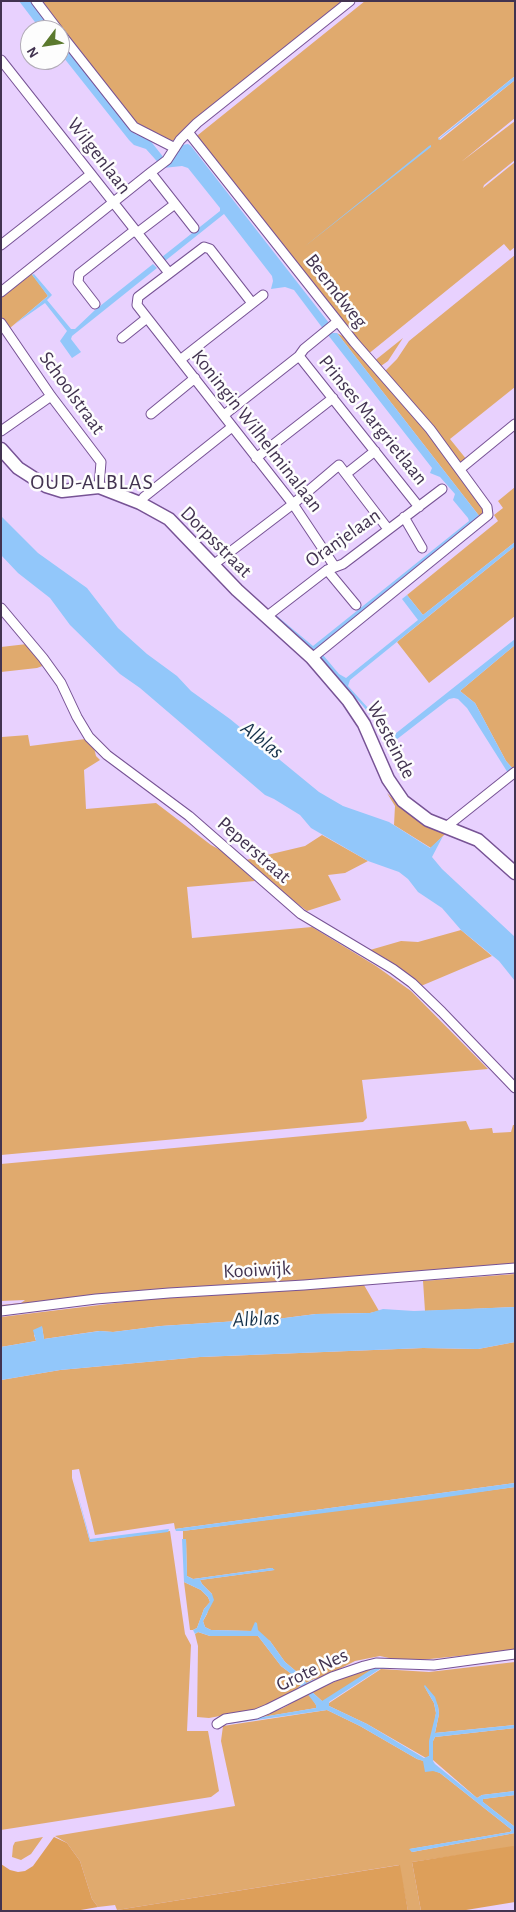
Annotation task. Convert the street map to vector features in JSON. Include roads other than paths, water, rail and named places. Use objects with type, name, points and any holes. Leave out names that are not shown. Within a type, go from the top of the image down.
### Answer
[{"type":"street","points":[[36,1],[51,20]]},
{"type":"street","points":[[1,292],[163,162],[188,132],[350,1]]},
{"type":"street","points":[[70,45],[134,127],[175,148]]},
{"type":"street","name":"Wilgenlaan","points":[[1,60],[169,273]]},
{"type":"street","name":"Beemdweg","points":[[188,132],[337,322],[420,417],[487,507],[488,514],[312,658]]},
{"type":"street","points":[[1,245],[90,174]]},
{"type":"street","points":[[154,177],[194,228]]},
{"type":"street","points":[[95,304],[78,282],[79,274],[175,204]]},
{"type":"street","points":[[169,273],[200,249],[207,247],[252,303]]},
{"type":"street","name":"Koningin Wilhelminalaan","points":[[169,273],[138,297],[139,308],[293,504],[356,606]]},
{"type":"street","points":[[180,360],[263,295]]},
{"type":"street","points":[[122,338],[147,318]]},
{"type":"street","points":[[224,415],[299,356],[304,349],[337,322]]},
{"type":"street","name":"Schoolstraat","points":[[1,323],[51,396],[101,462],[99,487]]},
{"type":"street","name":"Prinses Margrietlaan","points":[[299,356],[419,507]]},
{"type":"street","points":[[151,414],[195,378]]},
{"type":"street","points":[[1,431],[51,396]]},
{"type":"street","points":[[256,458],[333,398]]},
{"type":"street","points":[[460,469],[515,424]]},
{"type":"street","points":[[140,503],[144,497],[232,427]]},
{"type":"street","name":"Dorpsstraat","points":[[1,449],[18,468],[46,486],[62,491],[99,487],[140,503],[169,519],[266,617],[312,658]]},
{"type":"street","points":[[346,474],[375,451]]},
{"type":"street","points":[[213,565],[293,504],[339,465],[388,529]]},
{"type":"street","name":"Oranjelaan","points":[[266,617],[331,568],[343,564],[442,490]]},
{"type":"street","points":[[404,517],[422,548]]},
{"type":"street","name":"Peperstraat","points":[[1,608],[56,676],[77,718],[90,737],[107,755],[189,816],[301,914],[393,969],[412,983],[515,1088]]},
{"type":"street","name":"Westeinde","points":[[312,658],[355,709],[364,724],[388,779],[403,801],[428,820],[478,840],[515,873]]},
{"type":"street","points":[[446,827],[515,772]]},
{"type":"street","name":"Kooiwijk","points":[[1,1311],[88,1300],[170,1293],[304,1286],[515,1268]]},
{"type":"street","name":"Grote Nes","points":[[217,1724],[225,1719],[256,1714],[307,1691],[332,1677],[364,1666],[383,1663],[434,1665],[515,1654]]},
{"type":"water","points":[[19,1],[31,1],[45,20],[33,20]]},
{"type":"water","points":[[70,52],[135,134],[149,139],[168,163],[182,145],[188,144],[191,146],[329,323],[324,330],[294,290],[285,287],[271,289],[272,276],[224,214],[165,261],[162,257],[220,211],[220,208],[188,168],[182,166],[163,168],[146,149],[134,145],[70,66]]},
{"type":"water","points":[[515,76],[515,80],[438,140],[438,139]]},
{"type":"water","points":[[431,145],[431,147],[304,247],[429,146]]},
{"type":"water","points":[[153,264],[157,268],[72,336],[71,339],[81,352],[72,358],[60,341],[67,331],[45,303],[15,324],[48,296],[32,275],[34,274],[52,295],[47,300],[71,329],[75,329],[95,310]]},
{"type":"water","points":[[337,333],[480,517],[318,649],[339,674],[346,678],[418,620],[402,599],[407,595],[423,615],[515,542],[515,546],[350,680],[348,686],[390,732],[395,734],[515,639],[515,645],[460,691],[475,703],[506,761],[513,769],[508,773],[467,708],[458,699],[449,699],[392,743],[363,706],[311,649],[276,618],[277,616],[313,646],[469,521],[453,500],[455,494],[440,477],[430,473],[432,468],[328,335]]},
{"type":"water","points":[[1,516],[38,553],[87,588],[118,628],[147,654],[177,676],[191,691],[230,719],[319,792],[343,806],[389,822],[430,848],[443,836],[432,857],[442,869],[515,937],[515,981],[499,961],[461,930],[442,908],[418,892],[408,879],[399,872],[368,861],[311,828],[300,815],[265,795],[140,688],[120,674],[70,625],[50,598],[18,573],[1,555]]},
{"type":"water","points":[[515,1307],[515,1342],[478,1349],[423,1348],[200,1357],[60,1370],[1,1380],[1,1347],[36,1341],[33,1330],[42,1326],[44,1339],[100,1331],[113,1332],[161,1326],[254,1320],[267,1323],[277,1319],[316,1314],[370,1313],[383,1309],[414,1311]]},
{"type":"water","points":[[73,1477],[90,1539],[169,1529],[168,1532],[90,1542]]},
{"type":"water","points":[[515,1483],[515,1487],[426,1500],[183,1531],[176,1531],[175,1529]]},
{"type":"water","points":[[182,1539],[186,1539],[187,1576],[193,1579],[272,1568],[275,1570],[200,1580],[212,1594],[214,1600],[203,1621],[205,1627],[211,1630],[251,1631],[255,1622],[257,1623],[258,1630],[270,1641],[285,1662],[303,1677],[306,1683],[317,1678],[308,1684],[311,1691],[322,1701],[377,1666],[392,1667],[392,1669],[380,1669],[329,1702],[329,1706],[367,1724],[424,1758],[429,1756],[429,1741],[436,1713],[434,1703],[425,1685],[435,1697],[438,1706],[439,1714],[435,1733],[515,1725],[515,1728],[435,1737],[433,1741],[433,1761],[477,1798],[482,1795],[515,1791],[515,1795],[483,1799],[483,1802],[515,1827],[515,1833],[412,1852],[409,1849],[510,1832],[512,1830],[440,1773],[433,1771],[425,1772],[423,1761],[327,1710],[226,1723],[316,1708],[316,1705],[303,1688],[295,1691],[301,1685],[298,1679],[281,1666],[258,1636],[210,1636],[198,1632],[195,1634],[193,1630],[197,1628],[204,1609],[210,1602],[201,1590],[184,1582]]},
{"type":"district","name":"OUD-ALBLAS","points":[[92,482]]},
{"type":"water label","name":"Alblas","points":[[262,740]]},
{"type":"water label","name":"Alblas","points":[[256,1319]]}]
